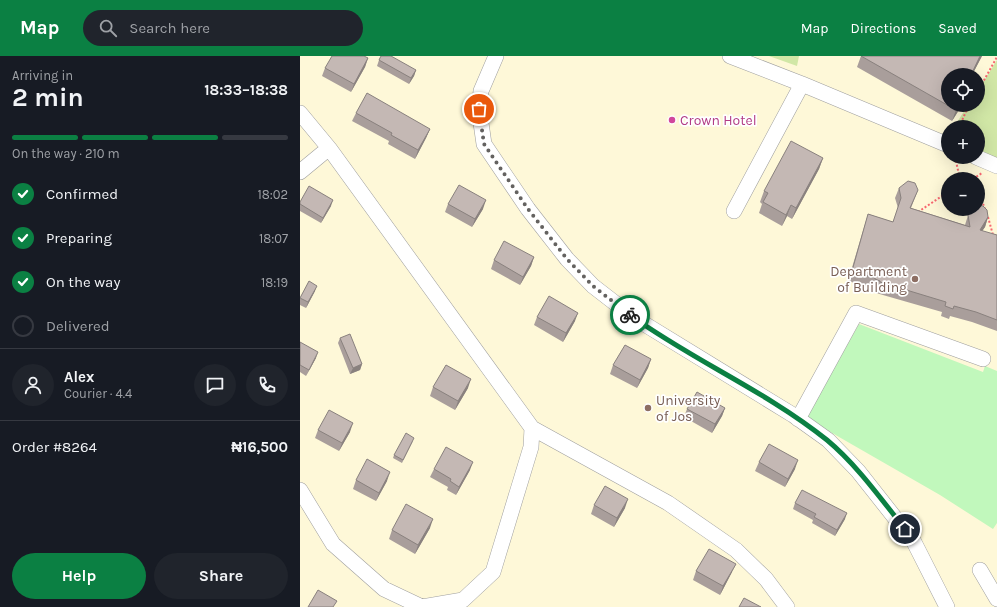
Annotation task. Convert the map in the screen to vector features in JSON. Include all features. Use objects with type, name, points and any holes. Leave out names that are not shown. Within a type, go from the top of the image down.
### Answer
[{"type":"street","points":[[496,56],[481,91],[479,109],[484,144],[528,209],[567,259],[593,286],[633,317],[798,419],[828,440],[858,471],[886,504],[914,542],[947,607]]},
{"type":"street","points":[[730,56],[802,84],[941,142]]},
{"type":"street","points":[[734,211],[802,84]]},
{"type":"street","points":[[300,113],[329,148],[532,428],[668,503],[736,550],[766,579],[787,607]]},
{"type":"street","points":[[300,172],[329,148]]},
{"type":"street","points":[[985,161],[997,166]]},
{"type":"street","points":[[798,419],[856,313],[983,359]]},
{"type":"street","points":[[300,490],[333,544],[384,588],[422,607],[463,600],[493,572],[531,447],[532,428]]},
{"type":"street","points":[[980,570],[997,599]]},
{"type":"path","points":[[985,80],[996,62],[997,57]]},
{"type":"path","points":[[916,214],[941,197]]},
{"type":"path","points":[[985,211],[994,238]]},
{"type":"shaded area","name":"University of Jos","points":[[300,56],[997,56],[997,607],[300,607]]},
{"type":"green space","points":[[769,56],[799,56],[797,66]]},
{"type":"green space","points":[[997,60],[997,160],[985,156],[985,120],[958,120],[964,112],[985,112],[985,79]]},
{"type":"green space","points":[[859,324],[983,372],[985,366],[997,371],[997,523],[993,529],[940,495],[806,418]]},
{"type":"building","points":[[332,56],[364,56],[368,58],[354,84],[325,68]]},
{"type":"building","points":[[381,56],[391,56],[416,70],[411,78],[379,60]]},
{"type":"building","points":[[861,56],[980,56],[974,68],[941,68],[941,101]]},
{"type":"building","points":[[367,93],[430,129],[418,150],[391,135],[392,133],[356,113]]},
{"type":"building","points":[[791,141],[823,158],[796,208],[791,205],[786,215],[763,202],[768,193],[764,191]]},
{"type":"building","points":[[908,181],[915,183],[918,190],[910,208],[970,227],[968,216],[985,216],[985,208],[987,210],[988,217],[980,230],[997,235],[997,320],[954,306],[953,309],[945,306],[946,302],[880,282],[875,278],[852,271],[868,214],[893,222],[901,198],[899,188]]},
{"type":"building","points":[[459,185],[486,200],[475,219],[448,204]]},
{"type":"building","points":[[309,186],[333,200],[323,218],[300,204]]},
{"type":"building","points":[[504,241],[534,257],[523,277],[494,260]]},
{"type":"building","points":[[309,281],[317,286],[308,302],[300,298]]},
{"type":"building","points":[[549,296],[578,313],[566,333],[537,317]]},
{"type":"building","points":[[350,334],[362,364],[353,368],[340,338]]},
{"type":"building","points":[[300,342],[318,352],[309,370],[300,365]]},
{"type":"building","points":[[625,345],[651,359],[640,380],[613,365]]},
{"type":"building","points":[[446,365],[471,379],[458,401],[433,387]]},
{"type":"building","points":[[697,392],[725,408],[715,424],[687,409]]},
{"type":"building","points":[[329,410],[353,423],[342,443],[318,430]]},
{"type":"building","points":[[406,433],[414,438],[403,460],[394,455]]},
{"type":"building","points":[[769,444],[798,460],[788,479],[759,462]]},
{"type":"building","points":[[446,447],[473,462],[459,487],[450,481],[451,479],[434,469]]},
{"type":"building","points":[[367,459],[390,472],[379,493],[356,480]]},
{"type":"building","points":[[605,486],[628,499],[617,518],[594,505]]},
{"type":"building","points":[[802,490],[847,513],[837,530],[814,517],[816,514],[795,503]]},
{"type":"building","points":[[406,504],[433,519],[418,545],[392,530]]},
{"type":"building","points":[[709,549],[736,564],[723,586],[696,571]]},
{"type":"building","points":[[318,590],[337,601],[333,607],[308,607]]},
{"type":"building","points":[[744,598],[761,607],[739,607]]},
{"type":"way so far","points":[[479,109],[484,144],[528,209],[567,259],[593,286],[630,315]]},
{"type":"place","name":"Crown Hotel","points":[[672,120]]},
{"type":"place","name":"Department of Building","points":[[915,279]]},
{"type":"place","name":"University of Jos","points":[[648,408]]},
{"type":"route","points":[[630,315],[793,415],[828,440],[858,471],[905,529]]}]
